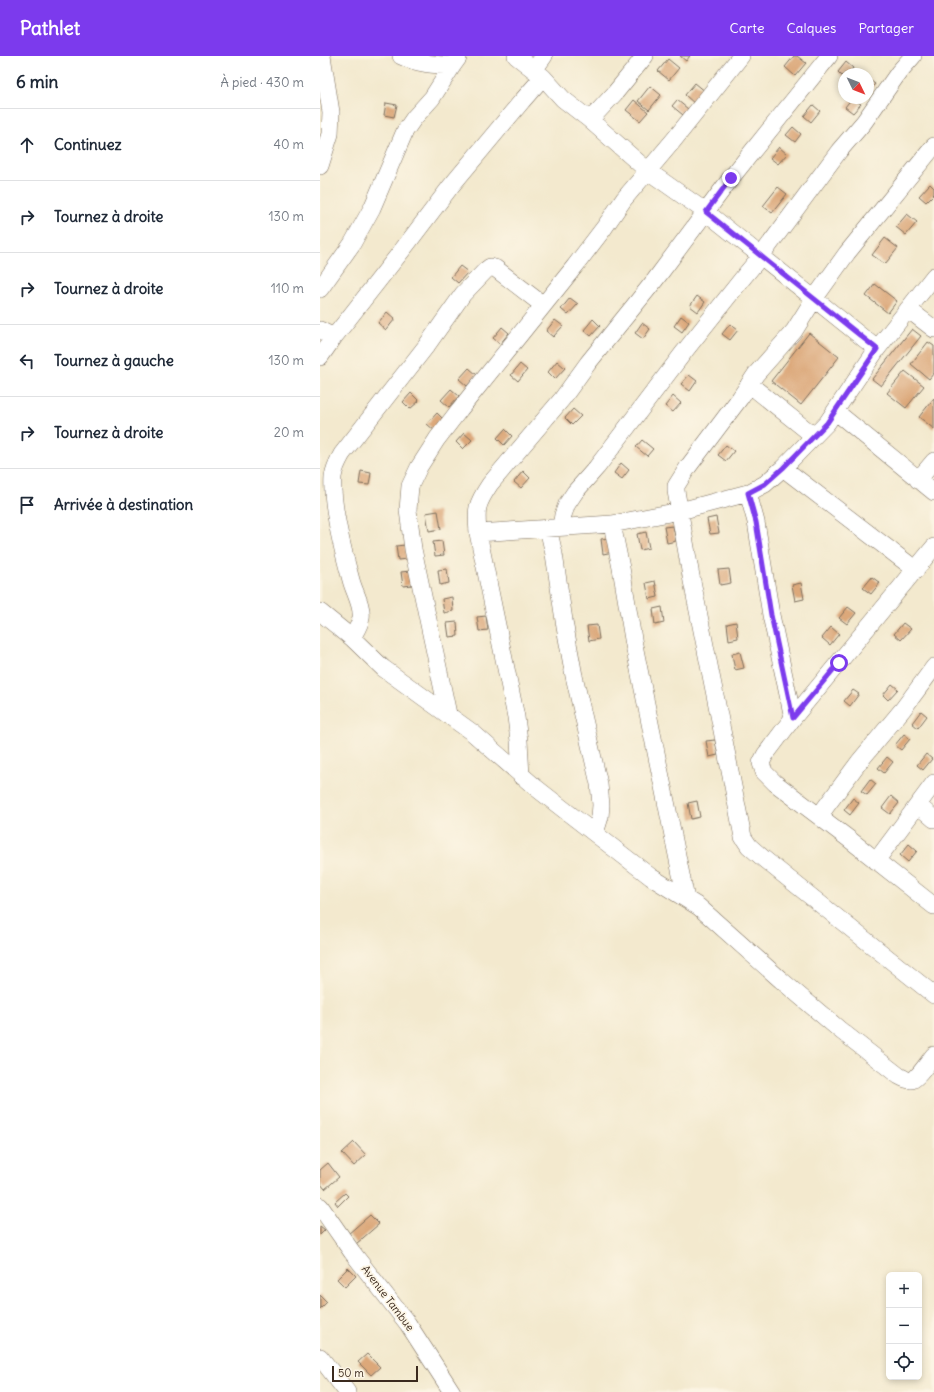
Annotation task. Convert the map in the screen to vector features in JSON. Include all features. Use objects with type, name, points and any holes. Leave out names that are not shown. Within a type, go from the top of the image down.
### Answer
[{"type":"street","points":[[320,166],[330,134],[331,112],[322,56]]},
{"type":"street","points":[[401,56],[431,65],[456,60]]},
{"type":"street","points":[[516,56],[539,74],[563,99],[590,120],[648,171],[706,212],[877,349]]},
{"type":"street","points":[[320,357],[327,334],[398,256],[451,186],[513,111],[539,74],[544,56]]},
{"type":"street","points":[[590,120],[646,56]]},
{"type":"street","points":[[448,714],[413,549],[408,510],[410,486],[419,467],[437,439],[600,233],[624,199],[741,56]]},
{"type":"street","points":[[522,776],[516,717],[478,533],[476,508],[490,484],[562,399],[588,363],[655,280],[706,212],[829,56]]},
{"type":"street","points":[[595,833],[600,817],[601,805],[599,784],[564,627],[554,554],[555,528],[575,492],[602,461],[684,352],[761,256],[840,151],[864,122],[898,72],[913,56]]},
{"type":"street","points":[[320,290],[352,244],[369,214],[405,131],[414,118],[432,98],[456,60]]},
{"type":"street","points":[[934,146],[847,253],[814,299],[794,331],[756,374],[676,486],[691,576],[743,837],[749,846],[764,859],[934,995]]},
{"type":"street","points":[[352,638],[361,618],[360,607],[351,581],[334,497],[333,476],[336,465],[342,454],[427,345],[463,294],[490,267],[495,268],[543,305]]},
{"type":"street","points":[[478,533],[612,524],[680,511],[748,493],[765,484],[814,436],[835,411],[877,349],[934,276]]},
{"type":"street","points":[[908,309],[934,329]]},
{"type":"street","points":[[749,384],[814,436]]},
{"type":"street","points":[[835,411],[934,492]]},
{"type":"street","points":[[918,480],[934,461]]},
{"type":"street","points":[[783,468],[916,570]]},
{"type":"street","points":[[748,493],[756,522],[771,615],[793,718]]},
{"type":"street","points":[[612,524],[636,653],[686,899]]},
{"type":"street","points":[[934,547],[793,718],[765,755],[761,763],[764,772],[775,783],[934,906]]},
{"type":"street","points":[[320,612],[352,638],[384,668],[473,732],[522,776],[651,877],[686,899],[713,919],[840,1030],[899,1076],[906,1080],[912,1080],[934,1055]]},
{"type":"street","points":[[819,816],[859,762],[903,709],[934,667]]},
{"type":"street","points":[[876,861],[934,783]]},
{"type":"street","points":[[918,805],[934,819]]},
{"type":"street","name":"Avenue Tambue","points":[[320,1206],[352,1252],[408,1324],[452,1392]]},
{"type":"street","points":[[320,1358],[347,1392]]},
{"type":"building","points":[[680,56],[690,56],[686,61]]},
{"type":"building","points":[[794,56],[797,56],[806,63],[795,76],[785,67]]},
{"type":"building","points":[[668,59],[679,68],[669,80],[658,71]]},
{"type":"building","points":[[846,62],[853,68],[841,68]]},
{"type":"building","points":[[695,83],[706,92],[696,105],[685,95]]},
{"type":"building","points":[[650,86],[661,95],[649,110],[638,101]]},
{"type":"building","points":[[634,100],[648,112],[640,121],[626,110]]},
{"type":"building","points":[[677,100],[688,109],[683,115],[672,106]]},
{"type":"building","points":[[386,103],[397,105],[394,117],[384,115]]},
{"type":"building","points":[[847,104],[861,104],[853,113],[845,107]]},
{"type":"building","points":[[813,105],[820,111],[811,122],[804,116]]},
{"type":"building","points":[[793,127],[801,134],[795,142],[786,135]]},
{"type":"building","points":[[779,147],[787,154],[778,164],[770,158]]},
{"type":"building","points":[[930,184],[934,188],[934,194],[926,202],[919,196]]},
{"type":"building","points":[[778,187],[787,194],[772,213],[763,206]]},
{"type":"building","points":[[907,214],[917,222],[906,235],[896,227]]},
{"type":"building","points":[[885,238],[898,248],[885,264],[872,255]]},
{"type":"building","points":[[460,266],[468,272],[458,283],[451,277]]},
{"type":"building","points":[[875,284],[897,301],[888,313],[866,296]]},
{"type":"building","points":[[697,296],[705,302],[698,312],[690,306]]},
{"type":"building","points":[[570,298],[578,304],[568,315],[561,309]]},
{"type":"building","points":[[387,312],[395,319],[386,330],[378,323]]},
{"type":"building","points":[[681,316],[689,322],[682,332],[674,326]]},
{"type":"building","points":[[593,319],[600,326],[591,336],[584,330]]},
{"type":"building","points":[[555,320],[563,326],[553,337],[546,331]]},
{"type":"building","points":[[642,323],[650,329],[643,339],[635,333]]},
{"type":"building","points":[[730,324],[738,330],[730,340],[722,334]]},
{"type":"building","points":[[502,327],[509,333],[500,344],[493,338]]},
{"type":"building","points":[[912,329],[921,336],[881,386],[872,379]]},
{"type":"building","points":[[809,333],[839,357],[801,405],[771,381]]},
{"type":"building","points":[[928,342],[934,346],[934,373],[929,379],[911,364]]},
{"type":"building","points":[[557,361],[565,368],[555,379],[548,372]]},
{"type":"building","points":[[520,364],[527,370],[518,381],[511,375]]},
{"type":"building","points":[[469,368],[477,375],[467,386],[459,379]]},
{"type":"building","points":[[905,371],[924,386],[906,408],[887,393]]},
{"type":"building","points":[[689,375],[697,381],[690,391],[681,384]]},
{"type":"building","points":[[451,389],[459,396],[449,407],[441,400]]},
{"type":"building","points":[[411,393],[419,401],[410,409],[403,402]]},
{"type":"building","points":[[673,396],[681,403],[673,412],[665,406]]},
{"type":"building","points":[[934,398],[934,429],[919,417]]},
{"type":"building","points":[[573,409],[581,416],[572,425],[565,418]]},
{"type":"building","points":[[437,413],[444,420],[435,431],[427,424]]},
{"type":"building","points":[[505,429],[512,436],[504,445],[497,438]]},
{"type":"building","points":[[464,433],[472,440],[463,449],[456,442]]},
{"type":"building","points":[[642,440],[653,449],[647,456],[636,447]]},
{"type":"building","points":[[726,445],[734,451],[726,461],[718,455]]},
{"type":"building","points":[[621,463],[629,470],[622,479],[614,473]]},
{"type":"building","points":[[361,471],[371,473],[369,485],[359,484]]},
{"type":"building","points":[[523,471],[530,478],[521,488],[514,482]]},
{"type":"building","points":[[438,511],[441,529],[429,531],[426,513]]},
{"type":"building","points":[[716,517],[719,533],[710,534],[707,519]]},
{"type":"building","points":[[673,526],[676,541],[667,543],[664,527]]},
{"type":"building","points":[[646,532],[649,548],[640,550],[637,534]]},
{"type":"building","points":[[611,538],[613,552],[603,554],[601,539]]},
{"type":"building","points":[[442,541],[444,555],[435,556],[433,542]]},
{"type":"building","points":[[405,545],[407,559],[398,560],[396,546]]},
{"type":"building","points":[[447,569],[449,583],[440,585],[438,570]]},
{"type":"building","points":[[729,569],[731,583],[720,585],[718,570]]},
{"type":"building","points":[[410,571],[412,585],[403,586],[401,572]]},
{"type":"building","points":[[872,577],[880,583],[871,594],[863,588]]},
{"type":"building","points":[[655,581],[658,597],[649,599],[646,583]]},
{"type":"building","points":[[801,583],[804,599],[795,601],[792,585]]},
{"type":"building","points":[[452,597],[453,611],[444,613],[442,599]]},
{"type":"building","points":[[662,607],[664,623],[655,625],[653,609]]},
{"type":"building","points":[[848,607],[856,613],[847,624],[839,618]]},
{"type":"building","points":[[486,616],[488,630],[479,631],[477,617]]},
{"type":"building","points":[[457,622],[458,636],[449,637],[447,623]]},
{"type":"building","points":[[736,622],[738,638],[729,640],[727,624]]},
{"type":"building","points":[[903,623],[911,629],[901,640],[894,634]]},
{"type":"building","points":[[597,625],[599,639],[589,641],[587,626]]},
{"type":"building","points":[[831,627],[839,634],[830,645],[822,638]]},
{"type":"building","points":[[740,652],[744,668],[735,670],[732,654]]},
{"type":"building","points":[[892,684],[898,689],[888,700],[883,695]]},
{"type":"building","points":[[853,690],[859,694],[850,706],[844,701]]},
{"type":"building","points":[[921,711],[927,716],[918,728],[912,723]]},
{"type":"building","points":[[904,734],[910,739],[901,750],[895,745]]},
{"type":"building","points":[[715,740],[718,755],[709,757],[706,741]]},
{"type":"building","points":[[926,754],[932,759],[923,770],[917,765]]},
{"type":"building","points":[[887,757],[893,762],[884,773],[878,768]]},
{"type":"building","points":[[870,779],[876,784],[867,795],[861,791]]},
{"type":"building","points":[[891,796],[899,803],[890,814],[882,808]]},
{"type":"building","points":[[853,798],[859,803],[850,815],[844,810]]},
{"type":"building","points":[[697,801],[700,817],[691,819],[688,803]]},
{"type":"building","points":[[909,844],[917,851],[908,862],[900,855]]},
{"type":"building","points":[[354,1142],[366,1155],[354,1166],[342,1153]]},
{"type":"building","points":[[328,1163],[339,1177],[325,1189],[320,1183],[320,1170]]},
{"type":"building","points":[[345,1193],[348,1196],[338,1206],[335,1202]]},
{"type":"building","points":[[370,1215],[379,1224],[356,1244],[348,1234]]},
{"type":"building","points":[[320,1226],[325,1230],[320,1235]]},
{"type":"building","points":[[348,1268],[356,1276],[345,1287],[337,1279]]},
{"type":"building","points":[[320,1295],[327,1302],[320,1309]]},
{"type":"building","points":[[367,1354],[380,1367],[371,1375],[358,1362]]},
{"type":"route","points":[[731,178],[706,212],[877,349],[827,423],[783,468],[765,484],[748,493],[756,522],[771,615],[793,718],[839,663]]}]
